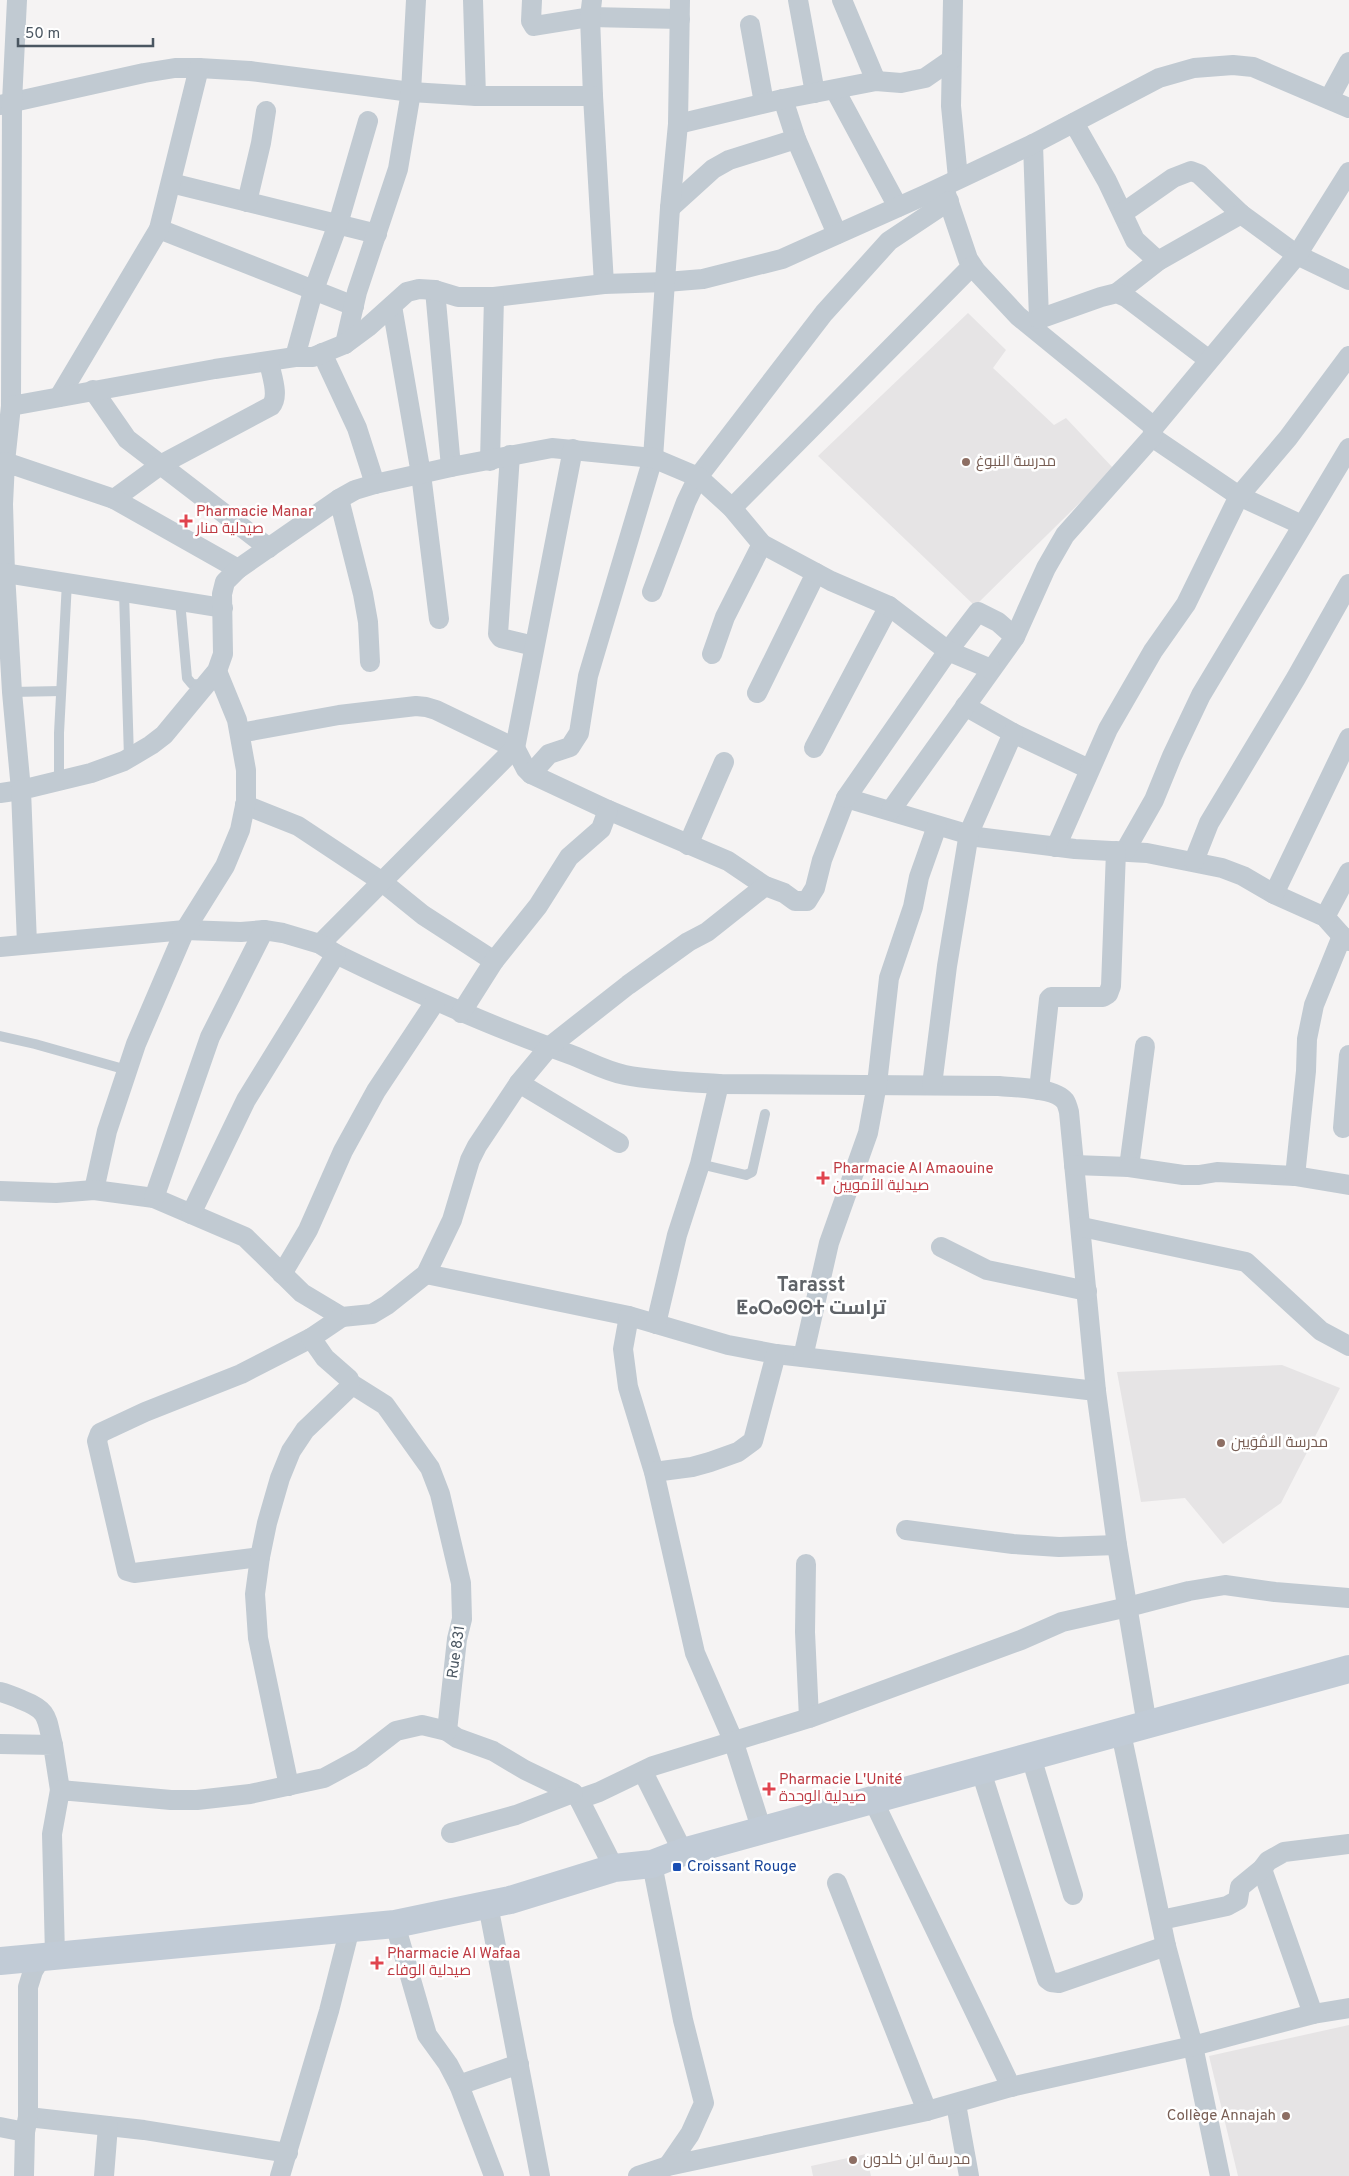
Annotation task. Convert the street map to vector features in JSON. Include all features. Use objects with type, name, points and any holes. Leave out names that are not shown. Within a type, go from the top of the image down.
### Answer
[{"type":"street","points":[[17,0],[6,104],[12,406],[3,462],[3,504],[12,692],[22,790],[27,944]]},
{"type":"street","points":[[344,344],[354,306],[398,169],[411,92],[416,0]]},
{"type":"street","points":[[473,0],[476,96]]},
{"type":"street","points":[[531,774],[550,754],[570,747],[579,733],[588,676],[653,458],[670,208],[678,124],[680,10],[591,9],[534,26],[531,21],[532,0]]},
{"type":"street","points":[[798,0],[815,93]]},
{"type":"street","points":[[842,0],[876,80]]},
{"type":"street","points":[[953,0],[950,189],[972,266],[1018,316],[1037,324],[1153,432],[1238,496],[1302,525]]},
{"type":"street","points":[[591,9],[604,284]]},
{"type":"street","points":[[750,26],[774,101],[796,139],[837,234]]},
{"type":"street","points":[[678,124],[774,101],[835,90],[876,80],[901,83],[925,78],[951,60]]},
{"type":"street","points":[[1329,99],[1349,62]]},
{"type":"street","points":[[12,406],[93,390],[295,357],[313,357],[344,344],[407,292],[420,289],[435,290],[458,297],[494,297],[604,284],[666,282],[703,278],[751,268],[782,259],[898,207],[950,189],[1159,78],[1194,68],[1245,65],[1253,67],[1349,108]]},
{"type":"street","points":[[6,104],[144,73],[175,68],[250,71],[411,92],[476,96],[594,96]]},
{"type":"street","points":[[59,397],[159,229],[199,68]]},
{"type":"street","points":[[835,90],[898,207]]},
{"type":"street","points":[[247,202],[261,144],[266,111]]},
{"type":"street","points":[[295,357],[314,289],[338,224],[368,121]]},
{"type":"street","points":[[1074,123],[1123,213],[1135,240],[1158,261]]},
{"type":"street","points":[[670,208],[708,174],[729,160],[796,139]]},
{"type":"street","points":[[1033,144],[1037,324]]},
{"type":"street","points":[[1123,213],[1173,178],[1191,171],[1198,174],[1241,214],[1297,255],[1349,280]]},
{"type":"street","points":[[891,810],[1015,637],[1042,576],[1066,535],[1153,432],[1297,255],[1349,172]]},
{"type":"street","points":[[171,183],[377,234]]},
{"type":"street","points":[[652,592],[686,502],[698,477],[830,306],[889,241],[950,189]]},
{"type":"street","points":[[1037,324],[1100,297],[1117,293],[1158,261],[1241,214]]},
{"type":"street","points":[[159,229],[354,306]]},
{"type":"street","points":[[732,508],[972,266]]},
{"type":"street","points":[[435,290],[451,467]]},
{"type":"street","points":[[1117,293],[1126,297],[1210,360]]},
{"type":"street","points":[[490,461],[494,297]]},
{"type":"street","points":[[392,306],[421,474],[439,619]]},
{"type":"street","points":[[322,353],[357,428],[375,484]]},
{"type":"street","points":[[1056,846],[1089,769],[1130,688],[1189,598],[1238,496],[1288,438],[1349,356]]},
{"type":"street","points":[[114,499],[162,464],[271,406],[275,401],[275,395],[269,362]]},
{"type":"street","points":[[93,390],[127,439],[269,548]]},
{"type":"street","points":[[0,793],[22,790],[91,773],[129,758],[164,735],[211,678],[223,654],[222,594],[226,582],[238,569],[339,499],[355,490],[375,484],[451,467],[490,461],[510,455],[552,448],[653,458],[698,477],[732,508],[762,544],[816,573],[889,606],[948,651],[991,669]]},
{"type":"street","points":[[1039,1090],[1049,999],[1052,997],[1103,997],[1108,994],[1111,986],[1121,851],[1154,800],[1172,756],[1201,695],[1349,448]]},
{"type":"street","points":[[191,1214],[246,1100],[328,949],[381,881],[515,748],[573,449]]},
{"type":"street","points":[[510,455],[498,634],[501,638],[534,646]]},
{"type":"street","points":[[3,462],[114,499],[238,569]]},
{"type":"street","points":[[339,499],[364,594],[368,622],[370,662]]},
{"type":"street","points":[[712,654],[725,617],[762,544]]},
{"type":"street","points":[[5,573],[223,608]]},
{"type":"street","points":[[757,693],[816,573]]},
{"type":"street","points":[[1194,861],[1209,823],[1347,591]]},
{"type":"street","points":[[814,748],[889,606]]},
{"type":"street","points":[[240,733],[339,715],[416,706],[436,710],[515,748],[526,769],[531,774],[688,845],[704,849],[728,861],[766,886],[784,893],[796,901],[807,902],[815,888],[822,860],[846,798],[948,651],[978,612],[998,622],[1015,637]]},
{"type":"street","points":[[94,1190],[106,1131],[136,1044],[185,930],[224,866],[240,830],[245,805],[246,770],[238,720],[211,678]]},
{"type":"street","points":[[965,706],[1013,733],[1089,769]]},
{"type":"street","points":[[932,1085],[947,966],[969,833],[1013,733]]},
{"type":"street","points":[[1274,894],[1349,738]]},
{"type":"street","points":[[688,845],[724,762]]},
{"type":"street","points":[[846,798],[891,810],[937,826],[969,833],[977,837],[1056,846],[1147,853],[1194,861],[1222,868],[1243,876],[1274,894],[1325,917],[1345,938],[1312,1014],[1307,1039],[1306,1071],[1295,1176]]},
{"type":"street","points":[[245,805],[298,826],[381,881],[423,915],[494,962]]},
{"type":"street","points":[[461,1013],[494,962],[538,906],[569,858],[601,829],[608,810]]},
{"type":"street","points":[[803,1357],[829,1243],[868,1133],[877,1084],[889,978],[913,907],[918,877],[937,826]]},
{"type":"street","points":[[1325,917],[1349,872]]},
{"type":"street","points":[[260,1556],[134,1573],[127,1571],[97,1441],[100,1433],[145,1412],[241,1374],[311,1338],[342,1318],[372,1314],[426,1274],[452,1220],[470,1160],[484,1133],[519,1083],[549,1047],[628,985],[688,942],[707,932],[766,886]]},
{"type":"street","points":[[0,946],[185,930],[241,932],[264,930],[283,933],[328,949],[435,1002],[586,1060],[607,1071],[625,1075],[673,1082],[719,1084],[999,1086],[1039,1090],[1058,1095],[1066,1102],[1070,1112],[1096,1391],[1117,1545],[1147,1725]]},
{"type":"street","points":[[154,1198],[210,1038],[264,930]]},
{"type":"street","points":[[282,1274],[308,1230],[343,1151],[376,1091],[435,1002]]},
{"type":"street","points":[[1129,1167],[1145,1046]]},
{"type":"street","points":[[1343,1128],[1349,1055]]},
{"type":"street","points":[[519,1083],[619,1143]]},
{"type":"street","points":[[656,1324],[677,1235],[700,1164],[719,1084]]},
{"type":"street","points":[[1074,1165],[1110,1168],[1129,1167],[1183,1175],[1217,1172],[1295,1176],[1349,1185]]},
{"type":"street","points":[[0,1191],[56,1193],[94,1190],[154,1198],[245,1237],[302,1293],[342,1318]]},
{"type":"street","points":[[1082,1227],[1246,1262],[1321,1331],[1349,1346]]},
{"type":"street","points":[[941,1247],[987,1270],[1087,1290]]},
{"type":"street","points":[[426,1274],[629,1316],[728,1345],[776,1354],[1096,1391]]},
{"type":"street","points":[[629,1316],[623,1349],[628,1387],[654,1472],[695,1653],[733,1740],[762,1831]]},
{"type":"street","name":"Rue 831","points":[[311,1338],[325,1358],[349,1379],[350,1383],[385,1405],[430,1468],[440,1494],[461,1583],[462,1619],[457,1640],[447,1731]]},
{"type":"street","points":[[654,1472],[692,1467],[710,1462],[738,1452],[753,1441],[776,1354]]},
{"type":"street","points":[[289,1786],[258,1638],[255,1594],[260,1556],[280,1478],[291,1451],[305,1430],[350,1387],[350,1383]]},
{"type":"street","points":[[906,1530],[1013,1544],[1059,1547],[1117,1545]]},
{"type":"street","points":[[806,1564],[805,1632],[809,1718]]},
{"type":"street","points":[[451,1833],[576,1796],[643,1772],[653,1766],[809,1718],[1021,1640],[1062,1622],[1128,1608],[1189,1590],[1225,1585],[1276,1592],[1349,1598]]},
{"type":"street","points":[[0,1961],[395,1924],[488,1905],[614,1868],[652,1864],[683,1852],[1349,1669]]},
{"type":"street","points":[[0,1692],[7,1693],[40,1707],[46,1716],[60,1790],[52,1834],[48,1956],[33,1971],[28,1988],[27,2124],[24,2176]]},
{"type":"street","points":[[60,1790],[171,1800],[198,1800],[250,1794],[324,1778],[361,1758],[396,1732],[422,1725],[447,1731],[457,1738],[493,1751],[576,1796],[614,1868]]},
{"type":"street","points":[[1121,1733],[1166,1946],[1193,2046],[1216,2175]]},
{"type":"street","points":[[0,1744],[53,1745]]},
{"type":"street","points":[[1031,1757],[1073,1895]]},
{"type":"street","points":[[982,1771],[1047,1979],[1051,1982],[1059,1983],[1166,1946]]},
{"type":"street","points":[[643,1772],[683,1852]]},
{"type":"street","points":[[873,1800],[1011,2087]]},
{"type":"street","points":[[1161,1920],[1227,1906],[1238,1900],[1240,1887],[1262,1869],[1268,1861],[1284,1852],[1349,1844]]},
{"type":"street","points":[[652,1864],[683,2020],[704,2103],[690,2134],[668,2166]]},
{"type":"street","points":[[1262,1869],[1313,2014]]},
{"type":"street","points":[[836,1883],[927,2111]]},
{"type":"street","points":[[488,1905],[540,2176]]},
{"type":"street","points":[[395,1924],[427,2034],[448,2064],[459,2085],[494,2176]]},
{"type":"street","points":[[280,2176],[350,1928]]},
{"type":"street","points":[[642,2176],[668,2166],[927,2111],[1011,2087],[1193,2046],[1313,2014],[1349,2008]]},
{"type":"street","points":[[459,2085],[519,2064]]},
{"type":"street","points":[[956,2104],[969,2176]]},
{"type":"street","points":[[0,2127],[27,2124],[108,2126],[288,2153]]},
{"type":"street","points":[[104,2176],[108,2126]]},
{"type":"lane","points":[[59,781],[61,691],[67,582]]},
{"type":"lane","points":[[124,592],[129,758]]},
{"type":"lane","points":[[180,601],[187,678],[192,684],[211,678]]},
{"type":"lane","points":[[12,692],[61,691]]},
{"type":"lane","points":[[0,1036],[127,1070]]},
{"type":"lane","points":[[700,1164],[746,1175],[752,1172],[765,1114]]},
{"type":"shaded area","name":"مدرسة النبوغ","points":[[968,313],[1006,350],[993,368],[1054,425],[1066,418],[1114,469],[975,606],[818,456]]},
{"type":"shaded area","name":"مدرسة الامُوَيين","points":[[1282,1365],[1340,1388],[1281,1503],[1223,1544],[1185,1498],[1141,1502],[1117,1372]]},
{"type":"shaded area","name":"Collège Annajah","points":[[1349,2025],[1349,2176],[1238,2176],[1209,2056]]},
{"type":"shaded area","name":"مدرسة ابن خلدون","points":[[866,2154],[871,2176],[813,2176],[811,2166]]},
{"type":"place","name":"مدرسة النبوغ","points":[[966,462]]},
{"type":"place","name":"Pharmacie Manar صيدلية منار","points":[[186,521]]},
{"type":"place","name":"Pharmacie Al Amaouine صيدلية الأمويين","points":[[823,1178]]},
{"type":"place","name":"مدرسة الامُوَيين","points":[[1221,1443]]},
{"type":"place","name":"Pharmacie L'Unité صيدلية الوحدة","points":[[769,1789]]},
{"type":"place","name":"Croissant Rouge","points":[[677,1867]]},
{"type":"place","name":"Pharmacie Al Wafaa صيدلية الوفاء","points":[[377,1963]]},
{"type":"place","name":"Collège Annajah","points":[[1286,2116]]},
{"type":"place","name":"مدرسة ابن خلدون","points":[[853,2160]]},
{"type":"district","name":"Tarasst ⵟⴰⵔⴰⵙⵙⵜ تراست","points":[[811,1298]]}]
